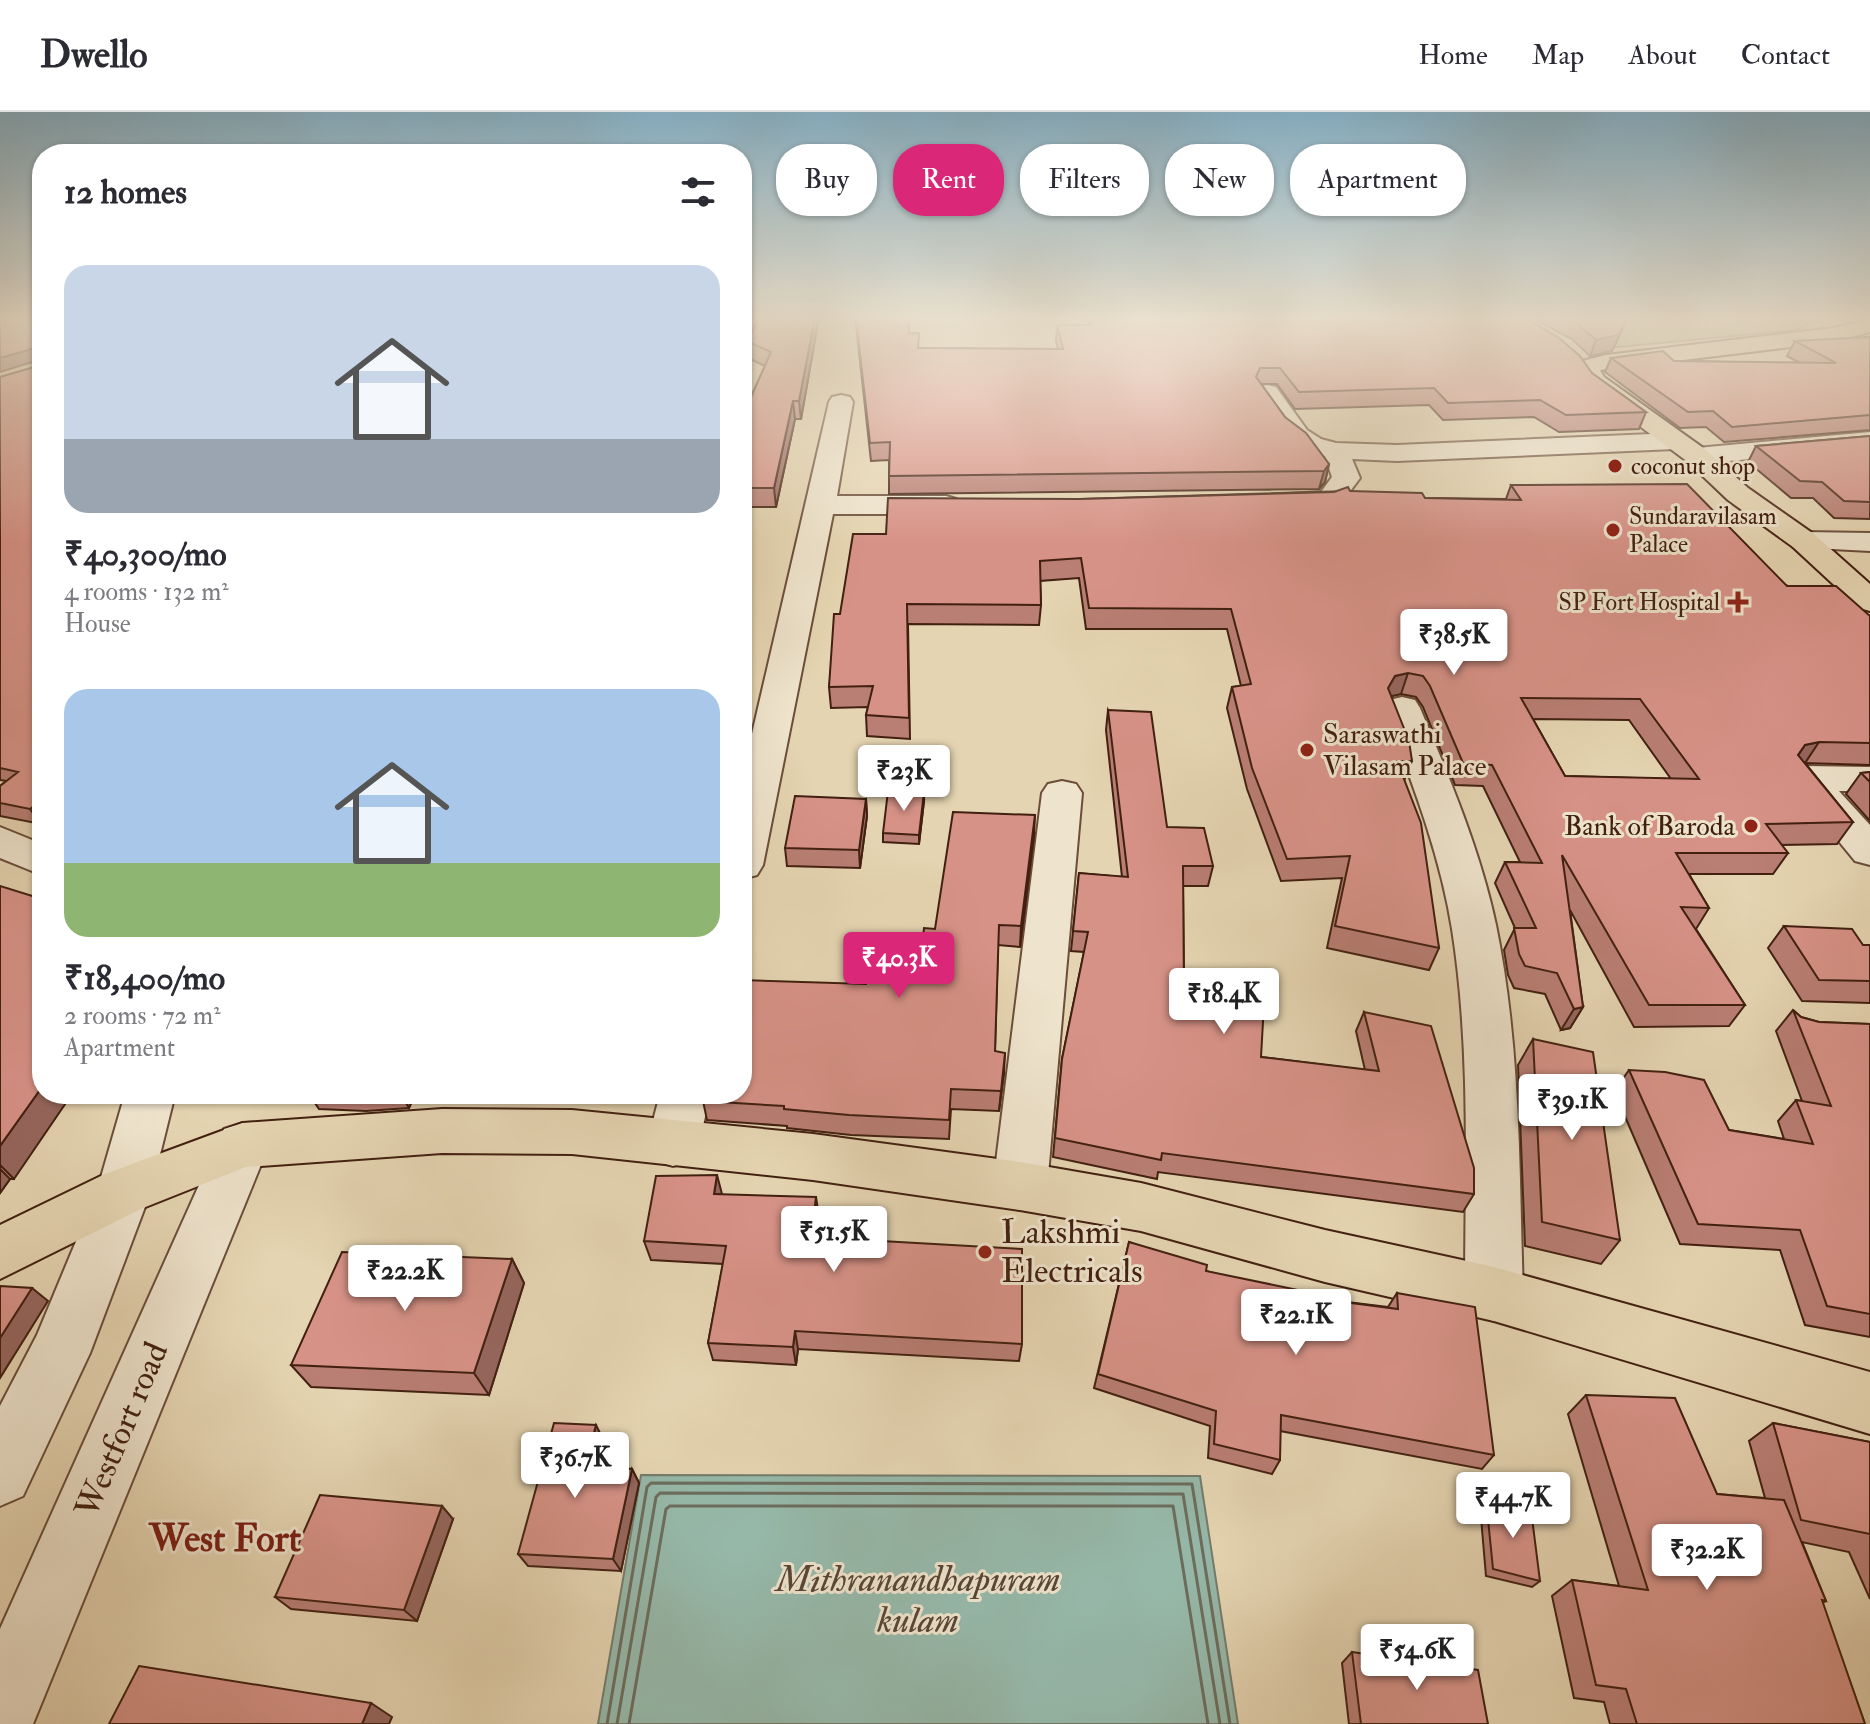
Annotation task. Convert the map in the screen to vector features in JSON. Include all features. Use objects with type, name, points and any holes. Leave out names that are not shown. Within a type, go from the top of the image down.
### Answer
[{"type":"main road","points":[[1609,392],[1686,449],[1738,494],[1804,541],[1870,601]]},
{"type":"main road","points":[[0,1253],[124,1191],[243,1145],[442,1131],[572,1132],[679,1119],[813,1157],[1020,1186],[1141,1207],[1325,1256],[1494,1294],[1870,1403]]},
{"type":"street","points":[[1267,392],[1298,435],[1312,445],[1336,451],[1686,449],[1870,440]]},
{"type":"street","points":[[752,819],[841,402]]},
{"type":"street","points":[[1251,502],[1329,500],[1346,478],[1336,451]]},
{"type":"street","points":[[821,505],[972,505]]},
{"type":"street","points":[[1804,541],[1870,542]]},
{"type":"street","points":[[1402,708],[1446,820],[1474,927],[1486,1013],[1494,1294]]},
{"type":"street","points":[[1870,779],[1806,778],[1870,851]]},
{"type":"street","points":[[1020,1186],[1062,793]]},
{"type":"street","points":[[0,841],[32,856]]},
{"type":"street","points":[[0,1473],[60,1353],[124,1191],[147,1104]]},
{"type":"street","name":"Westfort road","points":[[0,1714],[243,1145]]},
{"type":"water","name":"Mithranandhapuram kulam","points":[[641,1475],[1200,1476],[1238,1724],[598,1724]]},
{"type":"building","points":[[0,392],[32,392],[32,808],[0,803],[0,786],[18,772],[0,768]]},
{"type":"building","points":[[801,392],[799,401],[793,401],[774,488],[752,488],[752,395]]},
{"type":"building","points":[[864,392],[1267,392],[1285,417],[1306,433],[1329,464],[1324,471],[889,476],[890,442],[870,443]]},
{"type":"building","points":[[1438,392],[1619,392],[1646,412],[1566,415],[1540,400],[1448,403]]},
{"type":"building","points":[[1660,392],[1870,392],[1870,415],[1732,427],[1713,411],[1688,412]]},
{"type":"building","points":[[1870,436],[1870,502],[1844,501],[1822,482],[1800,481],[1756,446]]},
{"type":"building","points":[[1687,484],[1787,586],[1836,586],[1870,616],[1870,743],[1819,742],[1805,745],[1798,755],[1853,822],[1766,824],[1788,853],[1676,853],[1709,908],[1681,907],[1745,1005],[1649,1005],[1562,855],[1583,1007],[1574,1009],[1557,973],[1525,966],[1519,954],[1514,928],[1536,928],[1505,862],[1542,863],[1492,765],[1463,763],[1430,686],[1423,676],[1408,673],[1395,676],[1388,688],[1409,741],[1412,761],[1397,761],[1421,823],[1439,948],[1335,926],[1350,856],[1287,859],[1252,768],[1232,687],[1251,684],[1231,609],[1089,608],[1081,558],[1040,561],[1041,605],[907,604],[909,718],[866,715],[873,686],[829,687],[834,614],[840,614],[853,534],[886,534],[888,498],[1080,499],[1334,492],[1348,487],[1350,491],[1422,493],[1425,498],[1521,500],[1511,485]],"holes":[[[1521,698],[1640,699],[1699,779],[1565,776]]]},
{"type":"building","points":[[1108,710],[1151,712],[1167,827],[1204,828],[1213,866],[1183,866],[1184,990],[1264,1004],[1261,1057],[1379,1071],[1364,1012],[1431,1026],[1474,1168],[1474,1194],[1162,1153],[1161,1160],[1055,1138],[1062,1059],[1088,932],[1073,931],[1079,873],[1128,877]]},
{"type":"building","points":[[1870,772],[1870,782],[1861,773]]},
{"type":"building","points":[[888,791],[924,792],[919,835],[883,833]]},
{"type":"building","points":[[795,796],[866,799],[859,850],[785,848]]},
{"type":"building","points":[[953,812],[1035,815],[1021,926],[999,925],[995,1051],[1005,1053],[1001,1091],[951,1089],[949,1120],[849,1115],[752,1104],[752,980],[866,984],[873,936],[923,938],[924,928],[935,929]]},
{"type":"building","points":[[0,886],[32,896],[32,1101],[0,1146]]},
{"type":"building","points":[[1784,926],[1852,929],[1863,945],[1870,945],[1870,981],[1819,980]]},
{"type":"building","points":[[1793,1010],[1801,1017],[1819,1022],[1870,1024],[1870,1314],[1827,1306],[1800,1230],[1698,1224],[1629,1070],[1665,1072],[1704,1080],[1729,1130],[1813,1144],[1796,1100],[1831,1106]]},
{"type":"building","points":[[1533,1039],[1593,1052],[1620,1240],[1542,1222]]},
{"type":"building","points":[[717,1175],[714,1194],[816,1197],[811,1237],[1022,1249],[1022,1344],[795,1331],[793,1347],[708,1343],[726,1246],[644,1241],[656,1176]]},
{"type":"building","points":[[1129,1242],[1207,1265],[1206,1271],[1298,1290],[1298,1296],[1398,1309],[1397,1293],[1475,1307],[1494,1455],[1281,1415],[1280,1460],[1214,1444],[1216,1411],[1098,1374]]},
{"type":"building","points":[[342,1252],[512,1259],[474,1373],[291,1365]]},
{"type":"building","points":[[0,1286],[32,1288],[0,1338]]},
{"type":"building","points":[[1586,1395],[1675,1398],[1717,1494],[1784,1500],[1826,1601],[1822,1600],[1865,1724],[1637,1724],[1626,1689],[1596,1685],[1572,1580],[1648,1590]]},
{"type":"building","points":[[554,1423],[596,1425],[585,1467],[632,1469],[613,1559],[518,1554]]},
{"type":"building","points":[[1773,1423],[1870,1442],[1870,1534],[1801,1520]]},
{"type":"building","points":[[320,1495],[442,1506],[404,1610],[275,1597]]},
{"type":"building","points":[[1486,1499],[1531,1510],[1540,1581],[1493,1569]]},
{"type":"building","points":[[1352,1652],[1478,1670],[1488,1724],[1361,1724]]},
{"type":"building","points":[[139,1666],[371,1703],[362,1724],[109,1724]]},
{"type":"place","name":"coconut shop","points":[[1615,466]]},
{"type":"place","name":"Sundaravilasam Palace","points":[[1613,530]]},
{"type":"place","name":"SP Fort Hospital","points":[[1738,602]]},
{"type":"place","name":"Saraswathi Vilasam Palace","points":[[1307,750]]},
{"type":"place","name":"Bank of Baroda","points":[[1751,826]]},
{"type":"place","name":"Lakshmi Electricals","points":[[985,1252]]},
{"type":"district","name":"West Fort","points":[[225,1539]]}]
